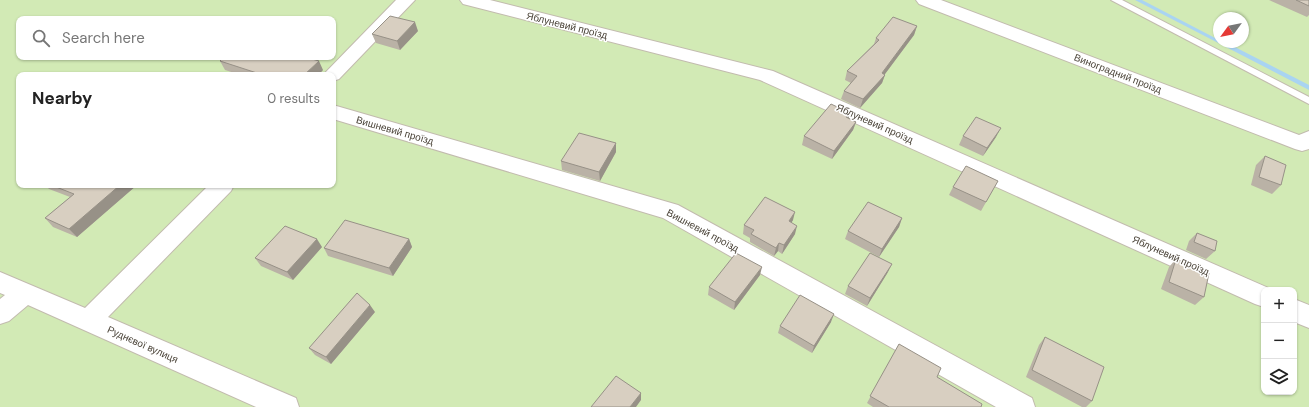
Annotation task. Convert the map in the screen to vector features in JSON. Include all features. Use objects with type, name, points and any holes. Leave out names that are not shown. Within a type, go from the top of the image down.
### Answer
[{"type":"street","points":[[335,72],[406,0]]},
{"type":"street","name":"Яблуневий проїзд","points":[[469,0],[766,75],[1261,296]]},
{"type":"street","name":"Виноградний проїзд","points":[[925,0],[1302,144],[1309,138]]},
{"type":"street","name":"Вишневий проїзд","points":[[336,113],[670,211],[1022,407]]},
{"type":"street","points":[[88,321],[220,188]]},
{"type":"street","name":"Руднєвої вулиця","points":[[0,282],[286,407]]},
{"type":"street","points":[[0,313],[26,293]]},
{"type":"street","points":[[1297,311],[1309,317]]},
{"type":"lane","points":[[1115,0],[1309,101]]},
{"type":"green space","points":[[0,0],[1309,0],[1309,407],[0,407]]},
{"type":"building","points":[[1296,0],[1309,0],[1309,6]]},
{"type":"building","points":[[390,16],[415,22],[397,41],[372,34]]},
{"type":"building","points":[[893,17],[917,26],[882,73],[885,75],[863,99],[844,91],[857,76],[847,71],[879,40],[876,38]]},
{"type":"building","points":[[220,61],[319,61],[307,72],[254,72]]},
{"type":"building","points":[[831,104],[850,113],[846,117],[856,122],[834,151],[804,136]]},
{"type":"building","points":[[976,117],[1001,128],[987,148],[963,136]]},
{"type":"building","points":[[579,133],[616,143],[599,172],[561,161]]},
{"type":"building","points":[[1265,156],[1286,165],[1281,185],[1259,177]]},
{"type":"building","points":[[966,166],[998,181],[986,202],[953,187]]},
{"type":"building","points":[[59,188],[117,188],[69,229],[45,218],[74,194]]},
{"type":"building","points":[[765,197],[795,212],[789,221],[797,226],[784,245],[779,243],[776,248],[751,234],[754,230],[744,225]]},
{"type":"building","points":[[868,202],[902,218],[882,249],[848,231]]},
{"type":"building","points":[[345,220],[409,239],[389,268],[324,248]]},
{"type":"building","points":[[285,226],[317,239],[287,272],[255,258]]},
{"type":"building","points":[[1197,233],[1217,241],[1215,251],[1194,242]]},
{"type":"building","points":[[736,253],[762,267],[735,302],[709,287]]},
{"type":"building","points":[[870,253],[892,264],[870,298],[848,286]]},
{"type":"building","points":[[1176,259],[1209,273],[1204,297],[1169,282]]},
{"type":"building","points":[[357,293],[370,305],[326,357],[309,348]]},
{"type":"building","points":[[800,295],[834,314],[814,346],[780,326]]},
{"type":"building","points":[[1045,337],[1104,367],[1092,401],[1032,370]]},
{"type":"building","points":[[899,344],[941,368],[937,377],[982,404],[981,407],[889,407],[870,396]]},
{"type":"building","points":[[616,376],[641,393],[630,407],[591,407]]},
{"type":"waterway","points":[[1138,0],[1213,39]]},
{"type":"waterway","points":[[1232,48],[1309,88]]}]
